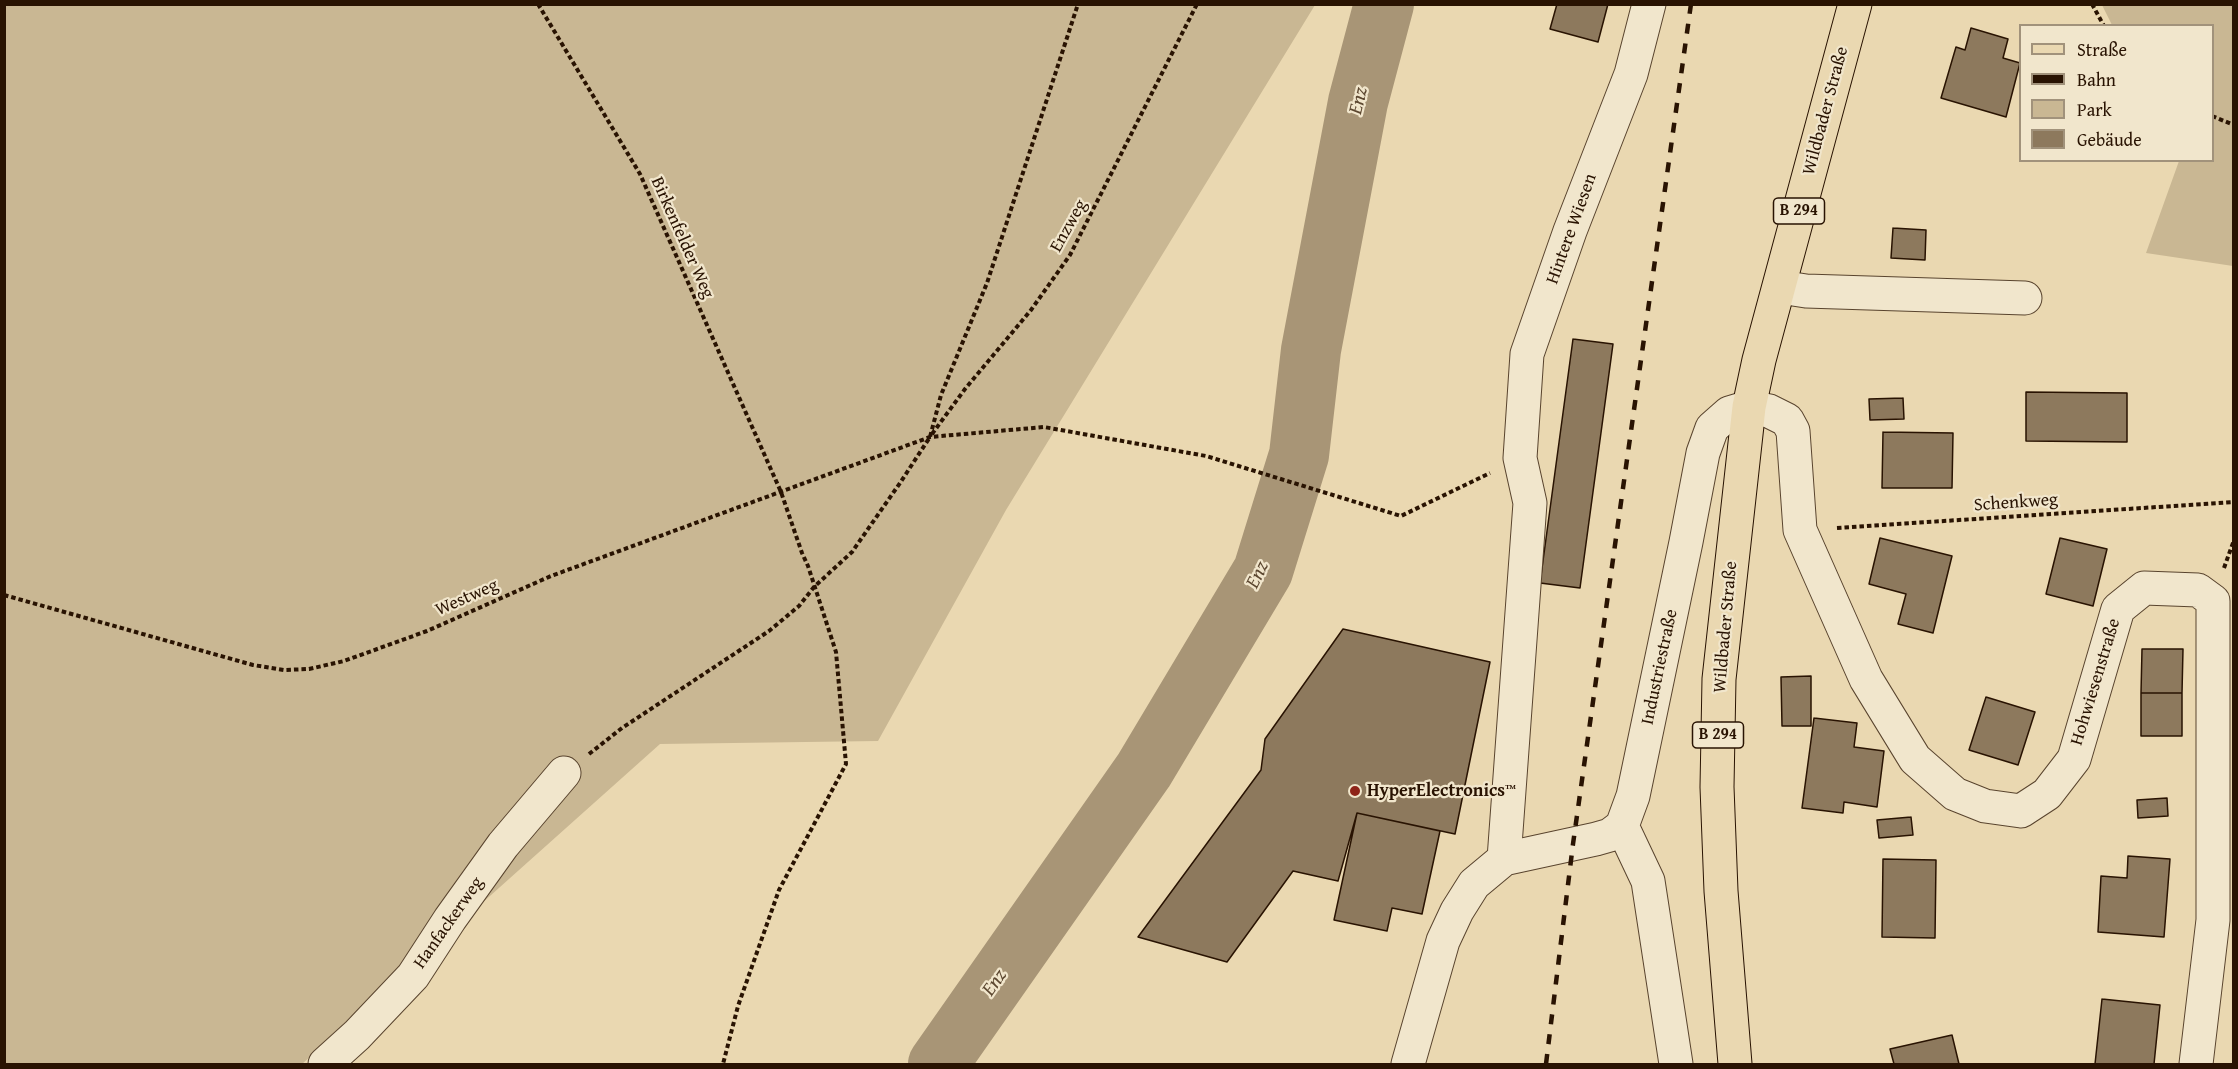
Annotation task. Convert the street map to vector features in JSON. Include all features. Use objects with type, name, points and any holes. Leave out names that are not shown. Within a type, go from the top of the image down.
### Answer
[{"type":"main road","name":"Wildbader Straße","points":[[1735,1065],[1721,891],[1717,788],[1719,679],[1749,407],[1759,360],[1855,4]]},
{"type":"street","name":"Hintere Wiesen","points":[[1520,458],[1527,354],[1570,231],[1631,74],[1649,4]]},
{"type":"street","points":[[1780,287],[1806,291],[2025,298]]},
{"type":"street","name":"Hohwiesenstraße","points":[[1749,407],[1769,411],[1787,420],[1793,431],[1800,530],[1866,679],[1915,759],[1954,794],[1985,806],[2020,811],[2047,794],[2073,759],[2118,609],[2144,588],[2198,590],[2213,601],[2213,920],[2196,1065]]},
{"type":"street","name":"Industriestraße","points":[[1622,826],[1633,796],[1703,453],[1712,428],[1729,413],[1749,407]]},
{"type":"street","points":[[1504,859],[1530,503],[1520,458]]},
{"type":"street","name":"Hanfackerweg","points":[[325,1065],[413,976],[503,845],[564,773]]},
{"type":"street","points":[[1408,1065],[1443,941],[1457,911],[1474,884],[1504,859],[1596,839],[1610,835],[1622,826],[1648,881],[1676,1065]]},
{"type":"path","name":"Birkenfelder Weg","points":[[538,4],[640,174],[781,492],[836,652],[846,764],[778,890],[738,1006],[723,1065]]},
{"type":"path","points":[[930,437],[941,394],[987,283],[1078,4]]},
{"type":"path","name":"Enzweg","points":[[564,773],[622,728],[768,631],[799,606],[814,587],[852,552],[965,389],[1031,310],[1070,255],[1197,4]]},
{"type":"path","points":[[2092,4],[2103,24]]},
{"type":"path","points":[[2214,117],[2234,125]]},
{"type":"path","name":"Westweg","points":[[4,595],[253,665],[309,669],[344,661],[427,631],[551,576],[930,437],[1044,427],[1206,456],[1401,516],[1520,458]]},
{"type":"path","name":"Schenkweg","points":[[1800,530],[2234,502]]},
{"type":"green space","points":[[5,5],[1315,5],[1006,510],[878,741],[660,744],[302,1064],[5,1064]]},
{"type":"green space","points":[[2102,5],[2233,5],[2233,266],[2146,253],[2179,162],[2214,162],[2214,24],[2112,24]]},
{"type":"building","points":[[1557,4],[1608,4],[1598,42],[1550,29]]},
{"type":"building","points":[[1971,28],[2008,39],[2003,58],[2019,63],[2019,67],[2006,117],[1941,98],[1956,47],[1965,50]]},
{"type":"building","points":[[1893,228],[1926,230],[1925,260],[1891,258]]},
{"type":"building","points":[[1573,339],[1613,344],[1580,588],[1540,583]]},
{"type":"building","points":[[2026,392],[2127,393],[2127,442],[2026,441]]},
{"type":"building","points":[[1903,398],[1904,419],[1870,420],[1869,399]]},
{"type":"building","points":[[1883,432],[1953,433],[1952,488],[1882,488]]},
{"type":"building","points":[[1880,538],[1952,556],[1933,633],[1898,624],[1906,594],[1869,584]]},
{"type":"building","points":[[2060,538],[2107,549],[2093,606],[2046,594]]},
{"type":"building","name":"HyperElectronics™","points":[[1343,629],[1490,662],[1455,834],[1357,813],[1338,881],[1293,871],[1227,962],[1138,937],[1261,770],[1265,739]]},
{"type":"building","points":[[2142,649],[2183,649],[2182,693],[2141,693]]},
{"type":"building","points":[[1811,676],[1811,726],[1782,726],[1781,677]]},
{"type":"building","points":[[2141,693],[2182,693],[2182,736],[2141,736]]},
{"type":"building","points":[[1986,697],[2035,712],[2018,765],[1969,750]]},
{"type":"building","points":[[1814,718],[1857,723],[1854,747],[1884,751],[1877,807],[1844,802],[1843,813],[1802,808]]},
{"type":"building","points":[[2167,798],[2168,816],[2138,818],[2137,800]]},
{"type":"building","points":[[1357,813],[1440,831],[1422,914],[1392,908],[1387,931],[1334,920]]},
{"type":"building","points":[[1911,817],[1913,835],[1879,838],[1877,820]]},
{"type":"building","points":[[2128,856],[2170,859],[2164,937],[2098,932],[2101,876],[2127,878]]},
{"type":"building","points":[[1883,859],[1936,860],[1935,938],[1882,937]]},
{"type":"building","points":[[2102,999],[2160,1005],[2154,1064],[2095,1064]]},
{"type":"building","points":[[1952,1035],[1959,1064],[1894,1064],[1890,1049]]},
{"type":"waterway","name":"Enz","points":[[938,1064],[1144,770],[1263,571],[1299,455],[1311,350],[1358,102],[1384,4]]},
{"type":"railway","points":[[1546,1064],[1573,844],[1691,4]]},
{"type":"place","name":"HyperElectronics™","points":[[1355,791]]}]
